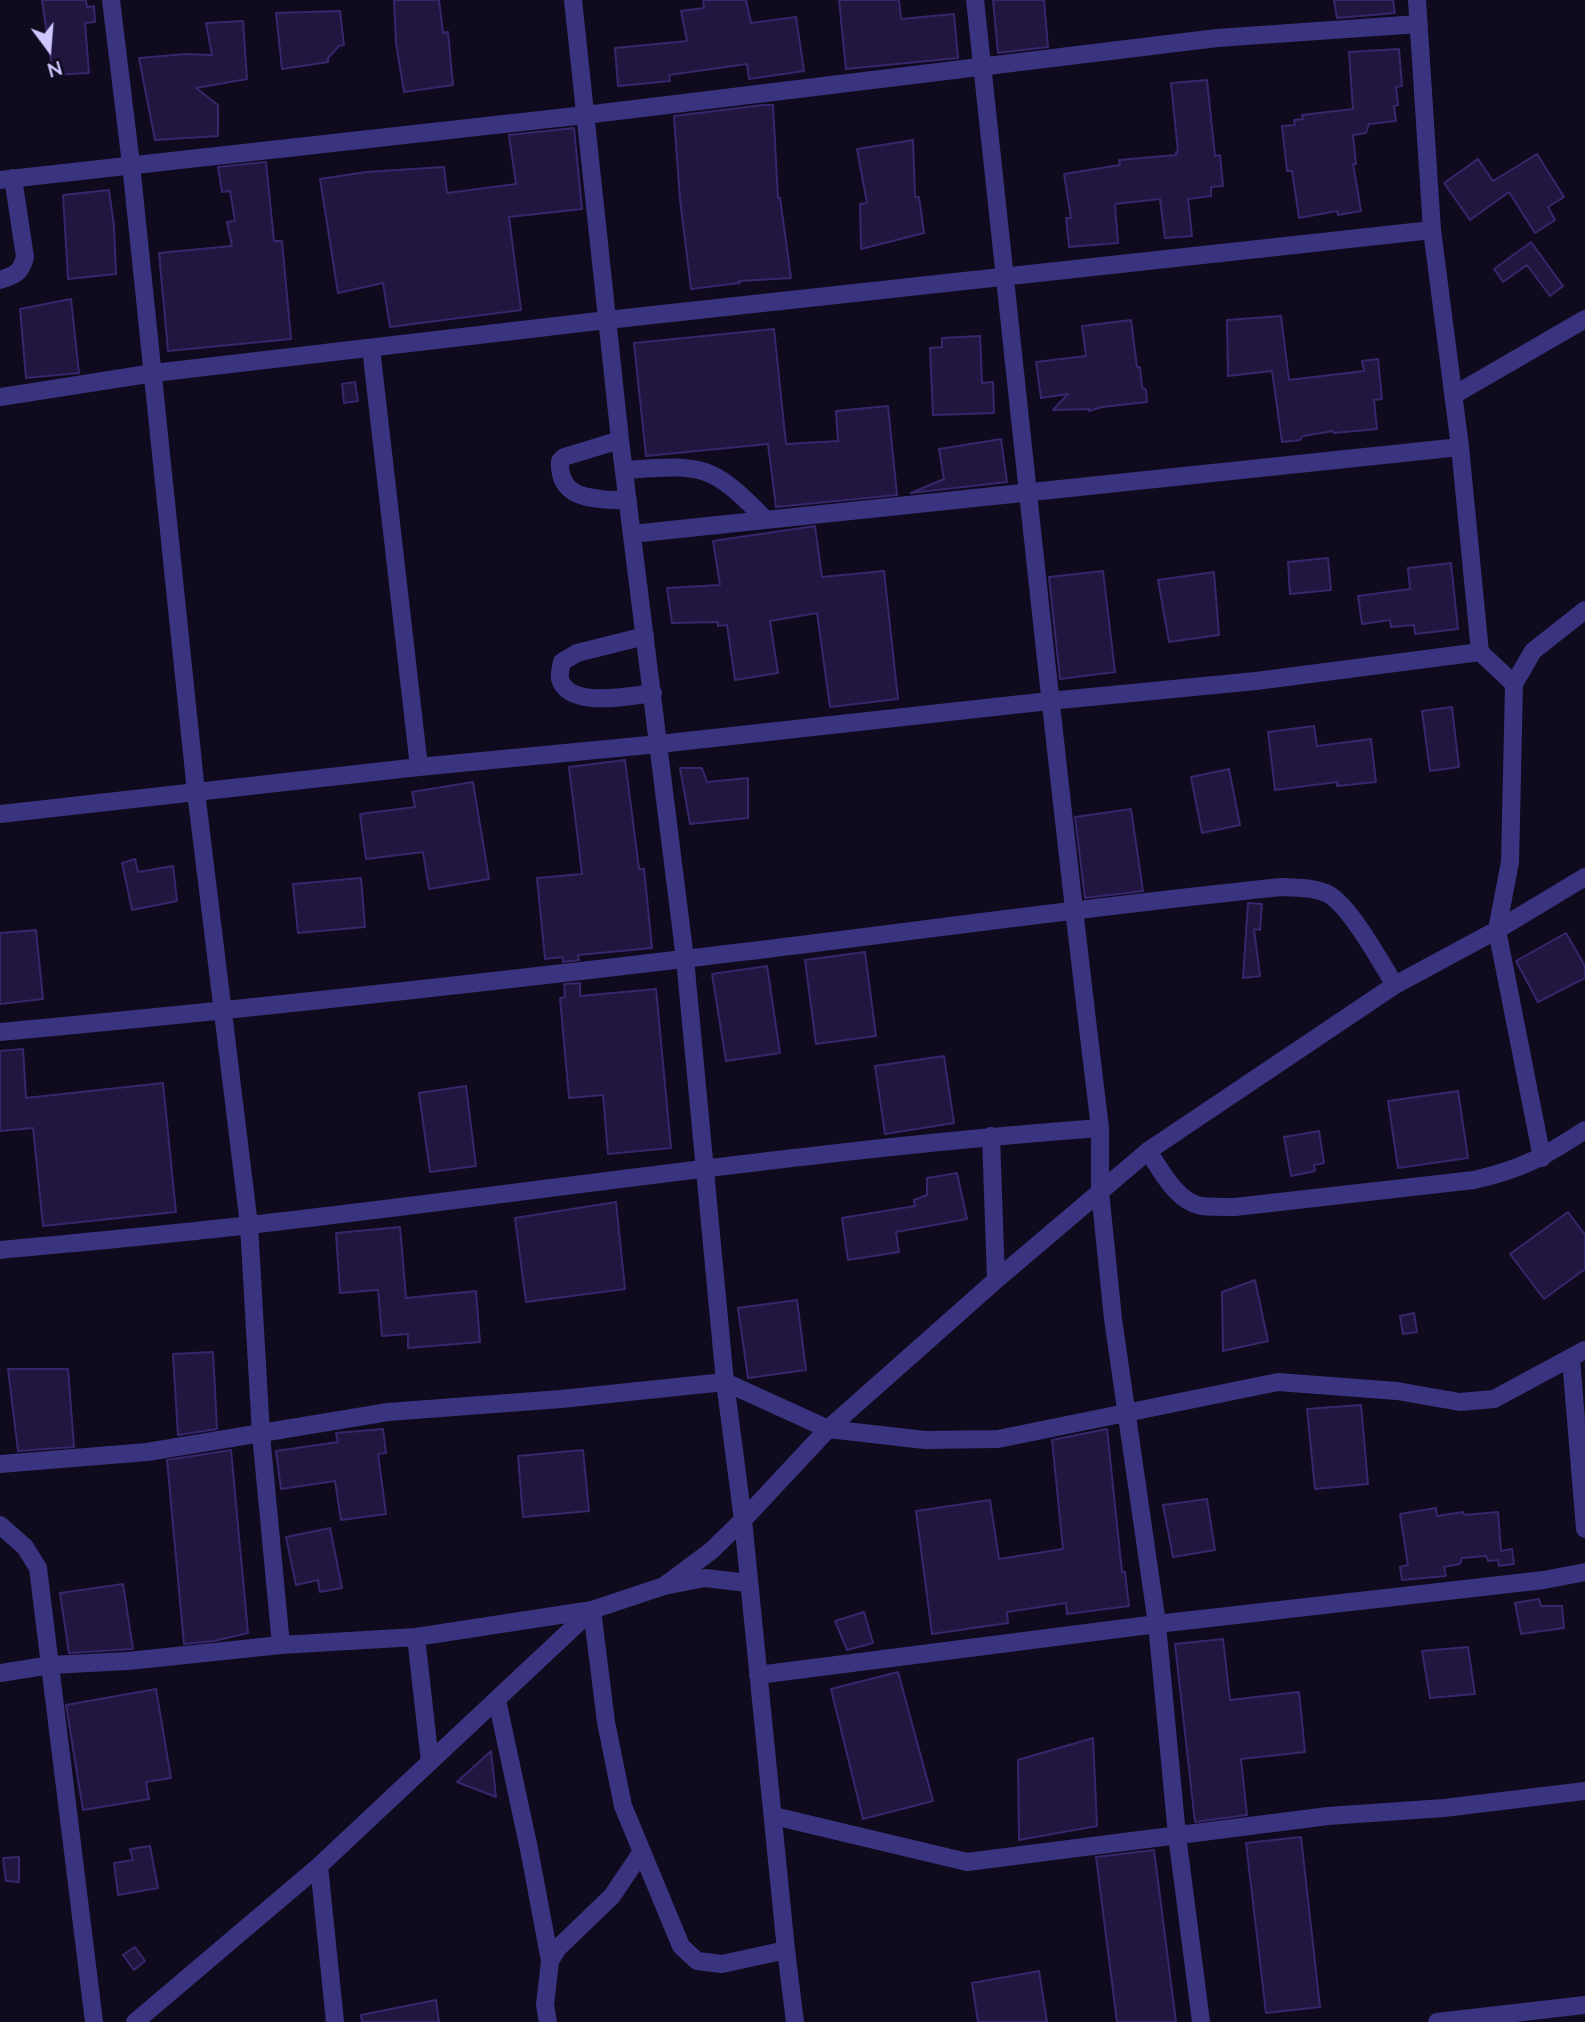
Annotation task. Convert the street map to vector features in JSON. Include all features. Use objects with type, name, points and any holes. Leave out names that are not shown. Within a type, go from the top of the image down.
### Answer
[{"type":"street","points":[[111,0],[154,373],[196,792],[248,1225],[261,1434],[281,1645]]},
{"type":"street","points":[[573,0],[620,440],[685,959],[725,1382],[743,1520],[795,2022]]},
{"type":"street","points":[[975,0],[1049,701],[1100,1128],[1100,1191],[1113,1319],[1157,1624],[1177,1835],[1201,2022]]},
{"type":"street","points":[[1417,0],[1432,230],[1460,447],[1480,652],[1514,684]]},
{"type":"street","points":[[0,280],[16,275],[22,268],[25,257],[7,179],[585,115],[1217,38],[1419,24]]},
{"type":"street","points":[[0,397],[154,373],[607,320],[1432,230]]},
{"type":"street","points":[[1454,395],[1585,320]]},
{"type":"street","points":[[371,348],[419,767]]},
{"type":"street","points":[[620,440],[564,457],[560,461],[560,468],[565,485],[576,494],[628,501]]},
{"type":"street","points":[[632,534],[1460,447]]},
{"type":"street","points":[[624,470],[684,466],[710,472],[736,489],[766,520]]},
{"type":"street","points":[[1542,1158],[1497,930],[1510,862],[1514,684],[1533,650],[1585,610]]},
{"type":"street","points":[[645,636],[577,653],[562,662],[559,677],[566,689],[584,698],[653,694]]},
{"type":"street","points":[[0,814],[419,767],[1256,681],[1480,652]]},
{"type":"street","points":[[664,1586],[711,1551],[828,1429],[996,1280],[1148,1151],[1395,985],[1497,930],[1585,877]]},
{"type":"street","points":[[0,1032],[223,1011],[685,959],[1073,909],[1282,887],[1309,888],[1328,893],[1348,912],[1395,985]]},
{"type":"street","points":[[0,1250],[248,1225],[704,1168],[991,1136],[1100,1128]]},
{"type":"street","points":[[1148,1151],[1183,1197],[1199,1206],[1235,1207],[1474,1180],[1509,1172],[1542,1158],[1585,1130]]},
{"type":"street","points":[[991,1136],[996,1280]]},
{"type":"street","points":[[0,1464],[147,1452],[388,1412],[561,1399],[725,1382],[828,1429],[926,1440],[998,1439],[1278,1382],[1397,1391],[1460,1402],[1494,1399],[1578,1354],[1585,1529]]},
{"type":"street","points":[[0,1525],[25,1547],[38,1568],[94,2022]]},
{"type":"street","points":[[758,1675],[1157,1624],[1544,1580],[1585,1572]]},
{"type":"street","points":[[0,1674],[51,1665],[128,1661],[281,1645],[416,1637],[592,1610],[664,1586],[705,1578],[748,1583]]},
{"type":"street","points":[[135,2022],[319,1866],[592,1610]]},
{"type":"street","points":[[592,1610],[606,1722],[623,1806],[681,1946],[697,1961],[722,1964],[786,1951]]},
{"type":"street","points":[[416,1637],[430,1762]]},
{"type":"street","points":[[497,1700],[550,1961],[545,2005],[548,2022]]},
{"type":"street","points":[[774,1816],[967,1862],[1328,1816],[1444,1808],[1585,1791]]},
{"type":"street","points":[[550,1961],[558,1948],[612,1896],[641,1853]]},
{"type":"street","points":[[319,1866],[335,2022]]},
{"type":"street","points":[[1437,2022],[1585,2005]]},
{"type":"building","points":[[42,0],[86,0],[87,7],[94,6],[95,22],[85,23],[89,73],[53,75]]},
{"type":"building","points":[[394,0],[439,0],[443,33],[448,32],[453,85],[404,92],[396,43]]},
{"type":"building","points":[[703,0],[746,0],[751,23],[796,17],[804,71],[749,79],[747,64],[669,75],[670,81],[618,86],[615,48],[687,41],[681,11],[704,8]]},
{"type":"building","points":[[839,0],[899,0],[901,19],[954,14],[958,58],[846,69]]},
{"type":"building","points":[[993,0],[1044,0],[1048,47],[998,53]]},
{"type":"building","points":[[1334,0],[1393,0],[1395,13],[1337,18]]},
{"type":"building","points":[[340,11],[344,45],[339,46],[328,58],[328,62],[282,69],[276,13]]},
{"type":"building","points":[[243,21],[247,79],[196,88],[218,105],[218,136],[155,140],[139,58],[212,55],[206,23]]},
{"type":"building","points":[[1399,49],[1402,86],[1396,87],[1396,121],[1369,124],[1366,133],[1353,135],[1356,164],[1353,164],[1361,211],[1338,215],[1337,211],[1299,218],[1292,171],[1287,171],[1282,126],[1295,125],[1294,120],[1303,119],[1302,115],[1353,109],[1349,52]]},
{"type":"building","points":[[1207,80],[1215,156],[1220,155],[1223,186],[1211,187],[1211,196],[1188,199],[1192,236],[1165,238],[1160,199],[1115,204],[1118,243],[1069,247],[1066,218],[1071,218],[1064,174],[1120,165],[1119,160],[1176,155],[1178,152],[1171,83]]},
{"type":"building","points":[[773,105],[778,198],[791,278],[739,281],[740,283],[691,289],[680,199],[674,116]]},
{"type":"building","points":[[574,128],[582,209],[509,217],[521,310],[390,327],[383,283],[338,293],[320,179],[366,172],[444,167],[447,193],[516,184],[509,135]]},
{"type":"building","points":[[913,140],[915,197],[919,197],[924,233],[861,249],[860,204],[867,203],[857,149]]},
{"type":"building","points":[[1537,154],[1564,197],[1548,207],[1555,220],[1535,233],[1509,192],[1470,220],[1444,183],[1478,159],[1493,181]]},
{"type":"building","points":[[266,162],[274,241],[282,241],[291,339],[168,351],[159,253],[232,246],[227,222],[235,221],[230,191],[222,192],[218,167]]},
{"type":"building","points":[[109,190],[116,274],[68,279],[63,195]]},
{"type":"building","points":[[1531,242],[1563,286],[1550,296],[1527,265],[1503,282],[1494,269]]},
{"type":"building","points":[[71,299],[79,373],[26,378],[20,309]]},
{"type":"building","points":[[1281,316],[1289,380],[1364,371],[1362,361],[1378,359],[1382,399],[1374,400],[1377,429],[1333,431],[1282,442],[1272,371],[1228,376],[1227,320]]},
{"type":"building","points":[[1131,320],[1137,367],[1140,367],[1147,402],[1089,411],[1053,410],[1068,394],[1041,398],[1036,362],[1086,356],[1082,326]]},
{"type":"building","points":[[774,329],[786,444],[838,441],[836,411],[888,406],[897,495],[776,507],[768,444],[646,456],[634,343]]},
{"type":"building","points":[[980,336],[982,383],[993,382],[994,413],[933,415],[930,348],[942,347],[942,338]]},
{"type":"building","points":[[355,382],[358,401],[344,403],[342,384]]},
{"type":"building","points":[[1001,439],[1007,482],[911,493],[944,479],[939,449]]},
{"type":"building","points":[[815,526],[822,577],[884,571],[898,699],[830,707],[817,613],[770,621],[778,673],[735,680],[727,625],[718,626],[718,622],[672,623],[667,588],[720,585],[713,541]]},
{"type":"building","points":[[1328,558],[1331,590],[1290,594],[1288,562]]},
{"type":"building","points":[[1451,563],[1458,629],[1415,634],[1414,625],[1391,627],[1390,620],[1362,624],[1358,596],[1410,589],[1408,568]]},
{"type":"building","points":[[1103,571],[1115,672],[1060,679],[1049,577]]},
{"type":"building","points":[[1214,572],[1219,635],[1169,642],[1158,580]]},
{"type":"building","points":[[1452,707],[1459,767],[1430,771],[1422,711]]},
{"type":"building","points":[[1314,726],[1317,746],[1371,739],[1376,782],[1337,786],[1337,782],[1275,790],[1268,732]]},
{"type":"building","points":[[625,760],[639,869],[644,869],[652,948],[578,955],[579,960],[563,962],[563,957],[545,959],[537,878],[582,874],[569,767]]},
{"type":"building","points":[[680,768],[702,768],[707,782],[748,778],[748,818],[690,824]]},
{"type":"building","points":[[1229,769],[1240,825],[1202,833],[1191,777]]},
{"type":"building","points":[[473,782],[489,879],[429,889],[423,852],[366,859],[360,814],[415,807],[412,792]]},
{"type":"building","points":[[1131,809],[1143,891],[1085,898],[1075,817]]},
{"type":"building","points":[[135,859],[138,872],[173,866],[177,901],[132,910],[122,863]]},
{"type":"building","points":[[361,878],[365,927],[298,933],[293,884]]},
{"type":"building","points":[[1248,903],[1262,904],[1260,930],[1254,929],[1260,976],[1243,978]]},
{"type":"building","points":[[36,930],[43,999],[0,1004],[0,933]]},
{"type":"building","points":[[1566,933],[1585,966],[1585,978],[1538,1002],[1516,961]]},
{"type":"building","points":[[865,952],[876,1036],[816,1044],[805,960]]},
{"type":"building","points":[[767,966],[780,1053],[726,1061],[712,974]]},
{"type":"building","points":[[580,983],[580,996],[656,989],[671,1148],[608,1154],[603,1095],[569,1098],[560,998],[565,997],[564,984]]},
{"type":"building","points":[[23,1049],[26,1098],[163,1083],[176,1212],[43,1226],[33,1128],[0,1131],[0,1051]]},
{"type":"building","points":[[944,1056],[954,1123],[885,1134],[875,1066]]},
{"type":"building","points":[[466,1086],[476,1166],[430,1172],[419,1093]]},
{"type":"building","points":[[1458,1091],[1468,1158],[1398,1168],[1388,1101]]},
{"type":"building","points":[[1319,1131],[1324,1163],[1314,1165],[1315,1171],[1291,1176],[1284,1137]]},
{"type":"building","points":[[957,1173],[967,1219],[896,1232],[899,1252],[848,1260],[842,1218],[915,1206],[914,1200],[927,1195],[927,1178]]},
{"type":"building","points":[[616,1202],[625,1289],[526,1302],[515,1218]]},
{"type":"building","points":[[1568,1212],[1585,1235],[1585,1269],[1544,1299],[1510,1254]]},
{"type":"building","points":[[400,1227],[406,1298],[476,1291],[480,1342],[408,1348],[408,1334],[382,1336],[378,1290],[340,1293],[336,1233]]},
{"type":"building","points":[[1255,1280],[1268,1341],[1223,1351],[1222,1292]]},
{"type":"building","points":[[797,1300],[806,1370],[748,1378],[738,1308]]},
{"type":"building","points":[[1414,1313],[1417,1332],[1403,1334],[1400,1316]]},
{"type":"building","points":[[213,1352],[217,1429],[178,1435],[173,1354]]},
{"type":"building","points":[[8,1369],[68,1369],[74,1447],[18,1451]]},
{"type":"building","points":[[1361,1405],[1368,1484],[1315,1489],[1307,1409]]},
{"type":"building","points":[[383,1429],[386,1453],[378,1454],[386,1514],[341,1520],[335,1481],[281,1489],[276,1451],[338,1442],[336,1433]]},
{"type":"building","points":[[1107,1429],[1122,1572],[1125,1572],[1129,1606],[1067,1614],[1066,1603],[1007,1612],[1008,1623],[932,1634],[916,1511],[990,1500],[999,1559],[1063,1549],[1052,1440]]},
{"type":"building","points":[[231,1450],[248,1633],[214,1641],[184,1644],[167,1460]]},
{"type":"building","points":[[583,1450],[589,1511],[523,1517],[518,1456]]},
{"type":"building","points":[[1207,1499],[1215,1550],[1173,1557],[1163,1505]]},
{"type":"building","points":[[1436,1508],[1437,1516],[1463,1512],[1464,1515],[1498,1512],[1501,1551],[1512,1549],[1514,1564],[1499,1566],[1498,1560],[1488,1561],[1486,1556],[1462,1558],[1460,1564],[1444,1567],[1446,1576],[1402,1580],[1400,1567],[1408,1565],[1400,1514]]},
{"type":"building","points":[[330,1528],[342,1588],[320,1592],[318,1580],[296,1585],[286,1537]]},
{"type":"building","points":[[123,1584],[133,1649],[69,1653],[60,1593]]},
{"type":"building","points":[[1539,1599],[1541,1606],[1562,1606],[1564,1628],[1521,1634],[1515,1603]]},
{"type":"building","points":[[864,1612],[873,1643],[847,1650],[835,1621]]},
{"type":"building","points":[[1223,1639],[1230,1700],[1299,1692],[1305,1752],[1241,1759],[1247,1815],[1195,1822],[1175,1644]]},
{"type":"building","points":[[1468,1647],[1475,1694],[1430,1698],[1422,1651]]},
{"type":"building","points":[[898,1672],[933,1801],[863,1819],[831,1689]]},
{"type":"building","points":[[156,1689],[171,1778],[146,1782],[149,1799],[83,1810],[66,1705]]},
{"type":"building","points":[[1093,1738],[1097,1826],[1019,1840],[1018,1760]]},
{"type":"building","points":[[491,1751],[496,1797],[457,1782]]},
{"type":"building","points":[[1301,1837],[1320,2007],[1266,2013],[1246,1843]]},
{"type":"building","points":[[150,1846],[158,1888],[118,1895],[114,1863],[133,1860],[130,1849]]},
{"type":"building","points":[[1154,1850],[1176,2022],[1117,2022],[1096,1857]]},
{"type":"building","points":[[19,1857],[19,1882],[6,1881],[3,1858]]},
{"type":"building","points":[[135,1947],[145,1961],[134,1970],[123,1955]]},
{"type":"building","points":[[1039,1971],[1047,2022],[978,2022],[972,1983]]},
{"type":"building","points":[[436,2000],[439,2022],[362,2022],[361,2015]]}]
